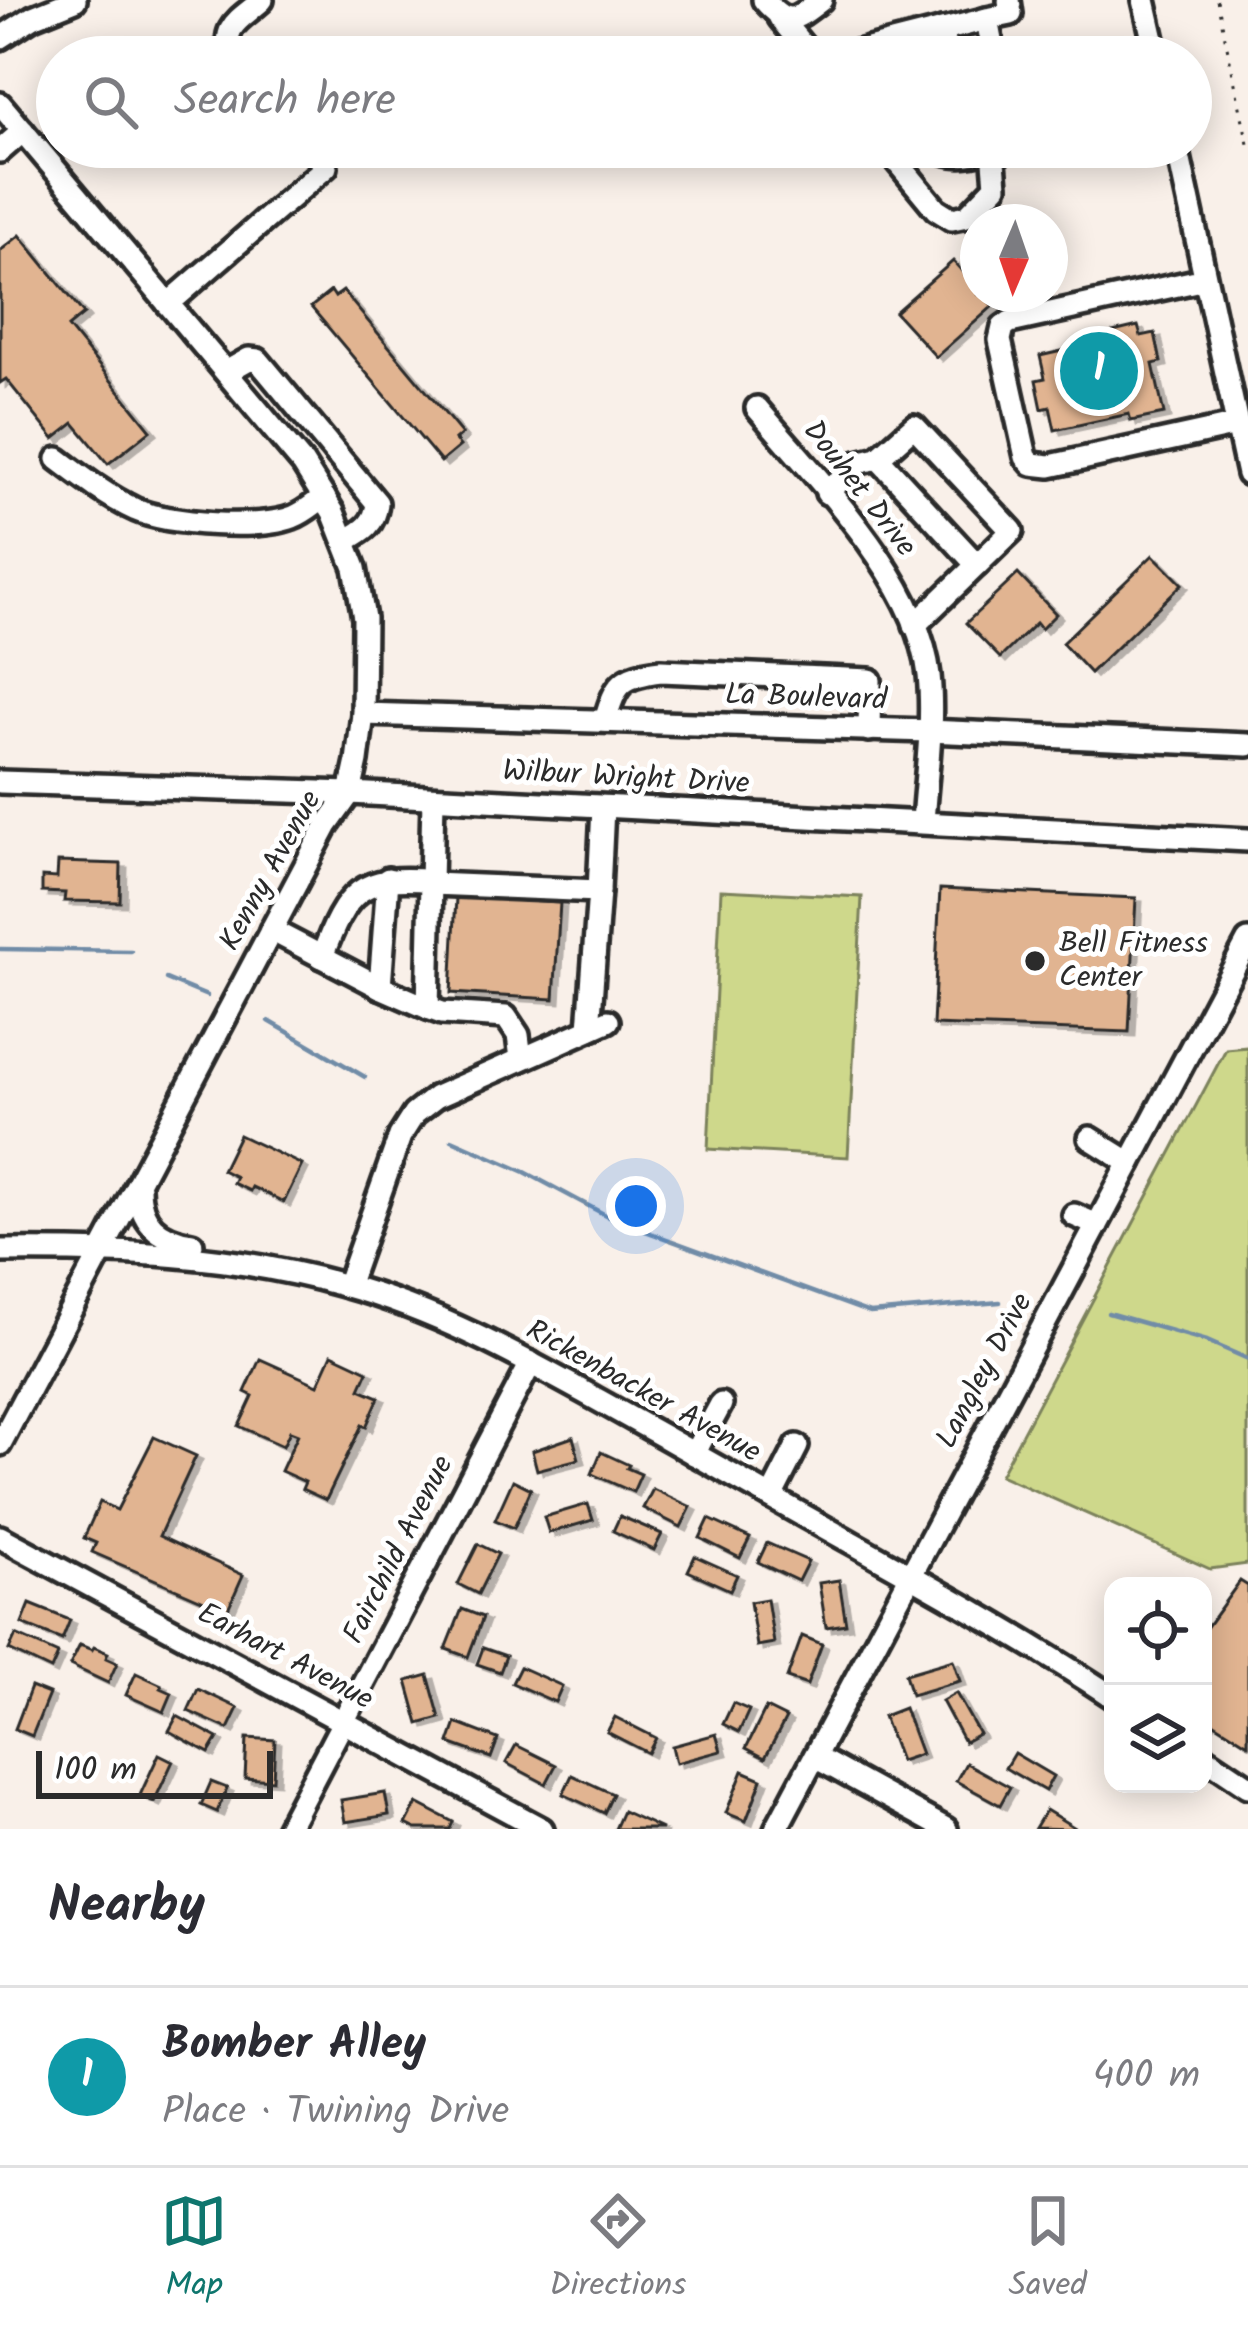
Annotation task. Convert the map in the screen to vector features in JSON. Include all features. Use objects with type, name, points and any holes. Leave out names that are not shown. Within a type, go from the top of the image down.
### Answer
[{"type":"street","points":[[0,38],[33,17],[75,0]]},
{"type":"street","points":[[228,36],[235,22],[262,0]]},
{"type":"street","points":[[764,0],[795,36]]},
{"type":"street","points":[[780,18],[791,20],[820,0]]},
{"type":"street","points":[[929,36],[1012,14],[1009,0]]},
{"type":"street","points":[[1144,0],[1152,36]]},
{"type":"street","points":[[987,19],[990,36]]},
{"type":"street","points":[[942,30],[943,36]]},
{"type":"street","name":"Kenny Avenue","points":[[0,104],[36,147]]},
{"type":"street","points":[[0,151],[23,131]]},
{"type":"street","name":"Kenny Avenue","points":[[0,1444],[327,825],[350,793],[363,714],[364,618],[355,568],[333,512],[303,464],[54,168]]},
{"type":"street","points":[[168,304],[325,168]]},
{"type":"street","points":[[902,168],[936,209],[952,219],[967,216],[996,186],[990,168]]},
{"type":"street","points":[[1181,168],[1248,474]]},
{"type":"street","points":[[1205,279],[1010,322],[1003,327],[1000,340],[1015,410],[1026,457],[1040,467],[1237,425]]},
{"type":"street","points":[[226,372],[258,359],[377,503],[370,526],[345,542]]},
{"type":"street","name":"Douhet Drive","points":[[757,408],[860,533],[893,580],[915,625],[929,678],[923,822]]},
{"type":"street","points":[[827,493],[857,463],[878,458],[914,426],[1012,531],[915,625]]},
{"type":"street","points":[[878,458],[977,565]]},
{"type":"street","points":[[58,460],[137,510],[170,519],[276,522],[296,516],[324,497]]},
{"type":"street","points":[[605,722],[623,680],[662,671],[870,680],[869,730]]},
{"type":"street","name":"La Boulevard","points":[[363,714],[1248,745]]},
{"type":"street","name":"Wilbur Wright Drive","points":[[0,782],[350,793],[1248,839]]},
{"type":"street","points":[[428,1008],[433,798]]},
{"type":"street","points":[[346,1286],[409,1120],[436,1097],[598,1025],[603,807]]},
{"type":"street","points":[[322,957],[338,914],[350,898],[388,879],[599,891]]},
{"type":"street","points":[[380,987],[388,879]]},
{"type":"street","points":[[271,930],[428,1008],[506,1017],[518,1035],[521,1059]]},
{"type":"street","name":"Langley Drive","points":[[776,1829],[1248,941]]},
{"type":"street","points":[[1090,1138],[1130,1163]]},
{"type":"street","points":[[140,1183],[142,1212],[156,1231],[176,1242],[218,1248],[236,1261]]},
{"type":"street","points":[[1073,1215],[1097,1225]]},
{"type":"street","name":"Rickenbacker Avenue","points":[[0,1252],[103,1250],[236,1261],[346,1286],[444,1320],[531,1363],[910,1575],[1104,1691]]},
{"type":"street","name":"Fairchild Avenue","points":[[287,1829],[531,1363]]},
{"type":"street","points":[[694,1454],[721,1404]]},
{"type":"street","points":[[771,1497],[797,1446]]},
{"type":"street","name":"Earhart Avenue","points":[[0,1537],[542,1829]]},
{"type":"street","points":[[815,1757],[946,1829]]},
{"type":"street","points":[[1212,1762],[1248,1786]]},
{"type":"path","points":[[1217,0],[1248,143]]},
{"type":"green space","points":[[721,890],[862,897],[848,1157],[708,1149]]},
{"type":"green space","points":[[1248,1047],[1248,1564],[1210,1569],[1000,1475],[1226,1049]]},
{"type":"building","points":[[20,235],[84,314],[68,327],[151,430],[108,464],[74,423],[54,439],[6,379],[0,383],[0,251]]},
{"type":"building","points":[[953,261],[960,269],[960,312],[986,312],[936,357],[895,312]]},
{"type":"building","points":[[331,291],[335,297],[343,291],[462,434],[455,440],[460,446],[441,462],[311,307]]},
{"type":"building","points":[[1138,326],[1141,336],[1155,333],[1161,362],[1153,364],[1164,414],[1131,421],[1129,414],[1055,430],[1050,407],[1042,409],[1036,380],[1045,378],[1040,356],[1114,339],[1113,332]]},
{"type":"building","points":[[1153,555],[1182,584],[1090,673],[1062,643]]},
{"type":"building","points":[[1018,574],[1056,614],[1041,629],[1036,623],[1000,658],[966,623]]},
{"type":"building","points":[[58,862],[121,864],[120,902],[64,901],[65,893],[42,892],[42,877],[57,878]]},
{"type":"building","name":"Bell Fitness Center","points":[[940,889],[1136,898],[1129,1032],[933,1025]]},
{"type":"building","points":[[456,897],[560,903],[554,999],[451,993]]},
{"type":"building","points":[[239,1135],[302,1165],[284,1202],[233,1183],[236,1177],[222,1170]]},
{"type":"building","points":[[332,1354],[368,1371],[360,1389],[379,1397],[326,1500],[302,1489],[305,1482],[281,1471],[298,1434],[290,1431],[283,1446],[239,1426],[253,1396],[245,1392],[260,1359],[318,1385]]},
{"type":"building","points":[[154,1437],[196,1456],[159,1536],[243,1575],[227,1611],[92,1552],[96,1543],[84,1538],[100,1502],[117,1510]]},
{"type":"building","points":[[573,1437],[579,1459],[537,1470],[532,1451]]},
{"type":"building","points":[[601,1452],[641,1474],[633,1492],[592,1474]]},
{"type":"building","points":[[513,1480],[531,1489],[514,1528],[495,1520]]},
{"type":"building","points":[[653,1489],[691,1507],[681,1527],[643,1508]]},
{"type":"building","points":[[588,1504],[593,1520],[549,1533],[544,1517]]},
{"type":"building","points":[[620,1516],[662,1534],[654,1550],[613,1531]]},
{"type":"building","points":[[709,1519],[750,1538],[740,1558],[700,1538]]},
{"type":"building","points":[[767,1543],[808,1561],[798,1581],[758,1562]]},
{"type":"building","points":[[478,1544],[498,1554],[478,1594],[458,1584]]},
{"type":"building","points":[[695,1556],[737,1575],[730,1590],[688,1571]]},
{"type":"building","points":[[839,1580],[846,1624],[826,1627],[819,1583]]},
{"type":"building","points":[[1240,1581],[1248,1586],[1248,1744],[1212,1721],[1212,1620]]},
{"type":"building","points":[[767,1599],[774,1643],[757,1646],[750,1602]]},
{"type":"building","points":[[30,1604],[70,1620],[62,1640],[22,1624]]},
{"type":"building","points":[[462,1609],[483,1617],[468,1657],[446,1649]]},
{"type":"building","points":[[16,1635],[58,1654],[51,1670],[9,1650]]},
{"type":"building","points":[[802,1636],[822,1644],[807,1685],[787,1678]]},
{"type":"building","points":[[80,1645],[108,1653],[106,1658],[117,1663],[108,1683],[70,1665]]},
{"type":"building","points":[[483,1648],[506,1656],[500,1672],[477,1664]]},
{"type":"building","points":[[953,1660],[960,1681],[911,1695],[905,1674]]},
{"type":"building","points":[[520,1667],[562,1686],[555,1702],[512,1683]]},
{"type":"building","points":[[136,1673],[172,1693],[164,1712],[126,1695]]},
{"type":"building","points":[[428,1675],[440,1718],[419,1724],[407,1681]]},
{"type":"building","points":[[31,1687],[49,1694],[32,1736],[15,1729]]},
{"type":"building","points":[[198,1689],[238,1708],[228,1729],[188,1711]]},
{"type":"building","points":[[956,1693],[979,1734],[964,1742],[942,1701]]},
{"type":"building","points":[[733,1703],[749,1710],[739,1732],[723,1724]]},
{"type":"building","points":[[766,1708],[786,1718],[765,1758],[746,1748]]},
{"type":"building","points":[[904,1708],[921,1754],[900,1761],[883,1716]]},
{"type":"building","points":[[177,1716],[218,1738],[209,1753],[169,1731]]},
{"type":"building","points":[[615,1717],[656,1738],[648,1753],[607,1732]]},
{"type":"building","points":[[456,1723],[498,1739],[491,1758],[449,1743]]},
{"type":"building","points":[[716,1734],[721,1751],[676,1763],[672,1746]]},
{"type":"building","points":[[247,1738],[275,1740],[273,1780],[245,1778]]},
{"type":"building","points":[[516,1745],[556,1765],[546,1784],[506,1763]]},
{"type":"building","points":[[1014,1753],[1053,1776],[1045,1791],[1005,1768]]},
{"type":"building","points":[[159,1754],[173,1761],[154,1802],[140,1795]]},
{"type":"building","points":[[966,1763],[1010,1787],[1000,1805],[956,1781]]},
{"type":"building","points":[[743,1771],[762,1779],[746,1821],[726,1813]]},
{"type":"building","points":[[572,1775],[613,1794],[604,1813],[563,1794]]},
{"type":"building","points":[[211,1782],[227,1788],[217,1812],[201,1805]]},
{"type":"building","points":[[385,1793],[389,1815],[345,1822],[341,1800]]},
{"type":"building","points":[[417,1803],[453,1822],[450,1829],[416,1829],[406,1824]]},
{"type":"building","points":[[1046,1810],[1077,1829],[1035,1828]]},
{"type":"building","points":[[623,1811],[662,1829],[615,1829]]},
{"type":"waterway","points":[[0,949],[131,951]]},
{"type":"waterway","points":[[166,979],[207,996]]},
{"type":"waterway","points":[[269,1021],[365,1077]]},
{"type":"waterway","points":[[452,1140],[615,1220],[870,1313],[1000,1302]]},
{"type":"waterway","points":[[1108,1313],[1207,1341],[1248,1359]]},
{"type":"place","name":"Bomber Alley","points":[[1099,371]]},
{"type":"place","name":"Bell Fitness Center","points":[[1035,961]]}]
